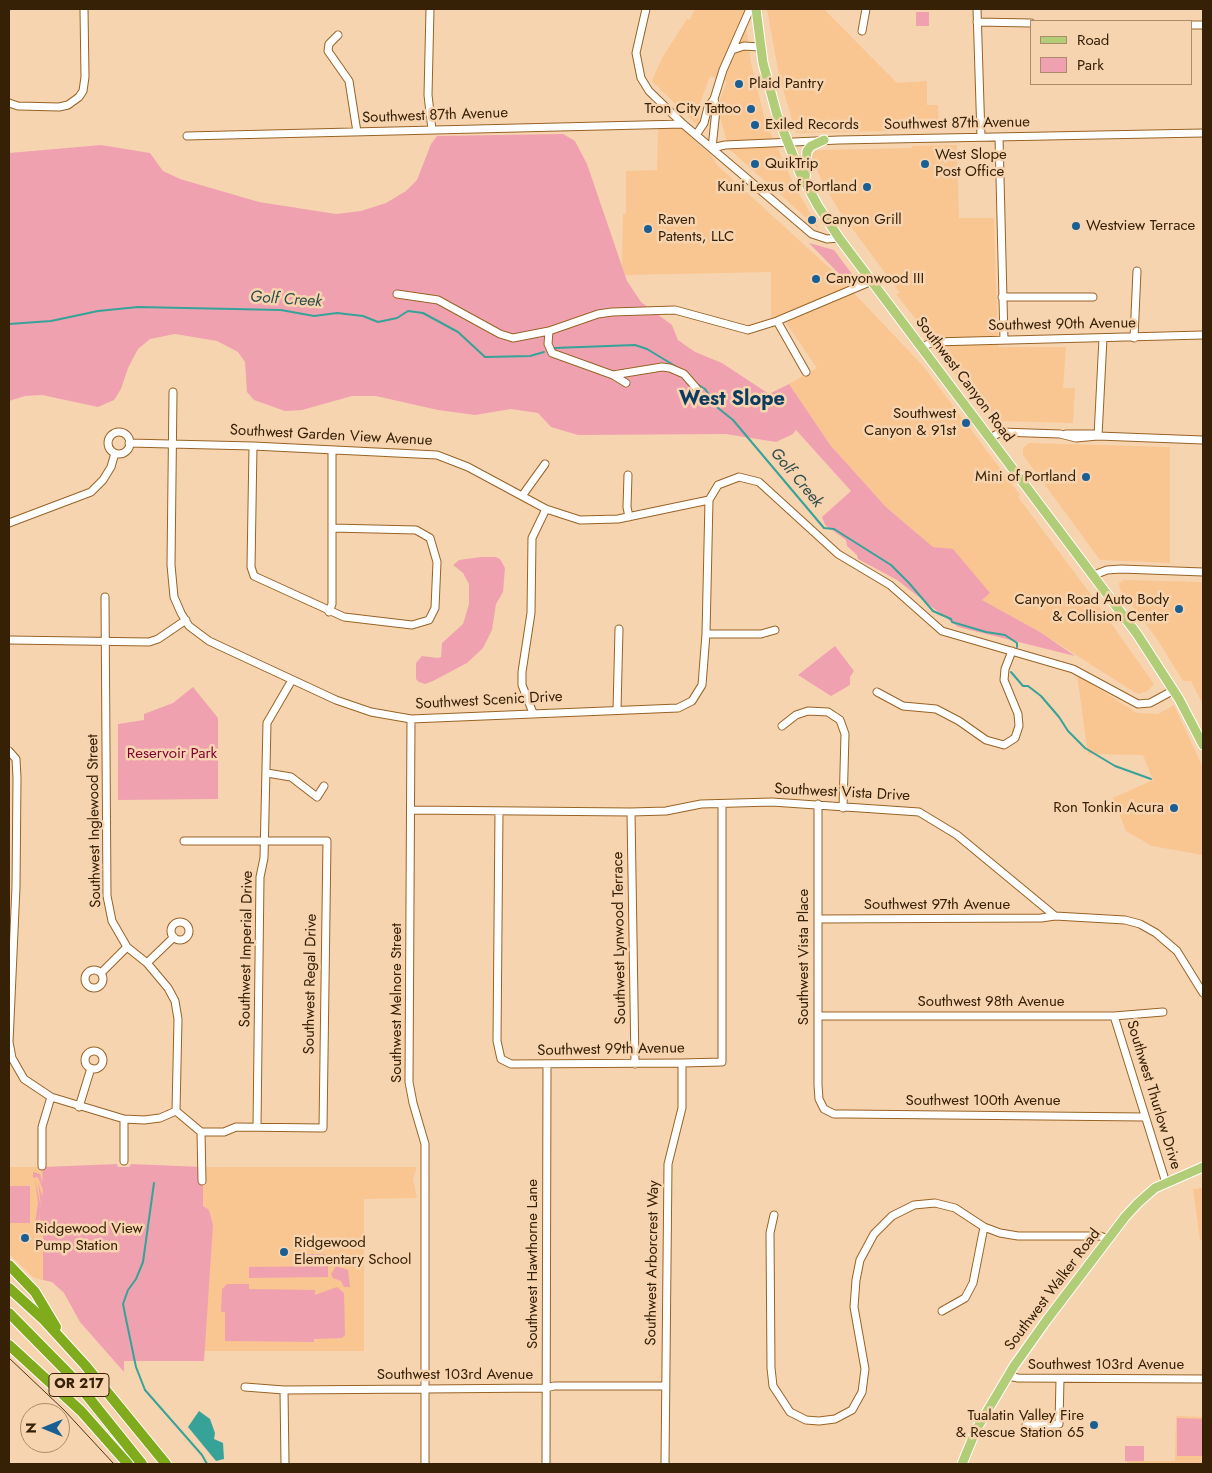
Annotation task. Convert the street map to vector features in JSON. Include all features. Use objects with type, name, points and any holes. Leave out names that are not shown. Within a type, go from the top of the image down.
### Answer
[{"type":"highway","points":[[9,1265],[35,1292],[65,1343]]},
{"type":"highway","name":"OR 217","points":[[9,1288],[65,1343],[166,1464]]},
{"type":"highway","name":"OR 217","points":[[9,1313],[73,1378],[142,1464]]},
{"type":"highway","points":[[9,1345],[74,1405],[128,1464]]},
{"type":"main road","name":"Southwest Canyon Road","points":[[756,9],[760,47],[767,81],[787,143],[805,182],[839,238],[1151,653],[1174,690],[1203,745]]},
{"type":"main road","points":[[805,182],[807,151],[811,146],[824,140]]},
{"type":"main road","name":"Southwest Walker Road","points":[[962,1464],[976,1430],[1008,1376],[1046,1321],[1138,1203],[1155,1188],[1203,1167]]},
{"type":"street","points":[[9,103],[18,106],[60,107],[68,105],[79,97],[83,91],[85,77],[84,9]]},
{"type":"street","points":[[430,9],[428,96],[432,130]]},
{"type":"street","points":[[646,9],[636,46],[637,67],[649,91],[683,124],[812,234],[827,239],[839,238]]},
{"type":"street","points":[[696,135],[704,123],[708,107],[714,99],[750,9]]},
{"type":"street","points":[[862,31],[866,9]]},
{"type":"street","points":[[977,9],[981,137]]},
{"type":"street","points":[[978,22],[1030,23]]},
{"type":"street","points":[[338,35],[329,44],[328,51],[349,81],[357,132]]},
{"type":"street","points":[[732,50],[744,46],[760,47]]},
{"type":"street","points":[[712,148],[716,110],[714,99]]},
{"type":"street","points":[[704,123],[714,128]]},
{"type":"street","name":"Southwest 87th Avenue","points":[[188,136],[683,124]]},
{"type":"street","name":"Southwest 87th Avenue","points":[[712,148],[725,145],[824,140],[1203,132]]},
{"type":"street","points":[[999,137],[1004,340]]},
{"type":"street","points":[[1134,338],[1137,271]]},
{"type":"street","points":[[397,294],[438,300],[508,338],[549,331],[598,314],[612,312],[675,310],[748,330],[777,321],[872,281]]},
{"type":"street","points":[[1002,297],[1092,297]]},
{"type":"street","points":[[777,321],[806,372]]},
{"type":"street","points":[[549,331],[548,344],[552,354],[613,375],[626,383]]},
{"type":"street","name":"Southwest 90th Avenue","points":[[922,347],[933,342],[1203,335]]},
{"type":"street","points":[[1098,436],[1103,338]]},
{"type":"street","points":[[613,375],[670,368],[684,374],[697,389]]},
{"type":"street","name":"Southwest Scenic Drive","points":[[173,392],[172,587],[174,597],[186,620],[209,641],[336,700],[363,709],[411,719],[678,708],[692,701],[702,685],[706,634],[709,500]]},
{"type":"street","points":[[990,438],[1000,432],[1065,434],[1076,438],[1098,436],[1203,440]]},
{"type":"street","name":"Southwest Garden View Avenue","points":[[116,453],[108,446],[108,438],[113,433],[123,433],[128,438],[129,443],[253,446],[437,455],[468,466],[546,510],[580,520],[600,521],[629,517],[709,500]]},
{"type":"street","points":[[9,523],[91,492],[103,480],[111,467],[116,453],[126,451],[129,443]]},
{"type":"street","points":[[253,446],[252,572],[258,579],[344,617],[412,625],[430,620],[435,608],[437,562],[430,538],[416,530],[332,528]]},
{"type":"street","points":[[329,612],[332,604],[332,450]]},
{"type":"street","points":[[522,496],[545,464]]},
{"type":"street","points":[[628,475],[627,507],[629,517]]},
{"type":"street","points":[[709,500],[718,485],[729,479],[744,477],[754,479],[779,499],[838,554],[890,585],[942,631],[1073,669],[1138,704],[1150,703],[1174,690]]},
{"type":"street","points":[[533,713],[522,685],[522,672],[531,613],[532,538],[546,510]]},
{"type":"street","points":[[1094,575],[1107,570],[1203,572]]},
{"type":"street","name":"Southwest Inglewood Street","points":[[105,597],[107,896],[112,921],[127,947],[147,963],[168,988],[175,1001],[178,1019],[176,1112]]},
{"type":"street","points":[[9,640],[148,642],[158,639],[186,620]]},
{"type":"street","points":[[617,710],[618,629]]},
{"type":"street","points":[[706,634],[761,634],[775,630]]},
{"type":"street","points":[[877,692],[903,706],[930,707],[942,711],[986,740],[1004,745],[1015,738],[1019,726],[1018,714],[1004,680],[1005,669],[1012,651]]},
{"type":"street","name":"Southwest Imperial Drive","points":[[257,1127],[260,877],[264,840],[267,723],[292,680]]},
{"type":"street","points":[[782,726],[791,717],[808,711],[828,712],[840,720],[845,734],[843,808]]},
{"type":"street","name":"Southwest Melnore Street","points":[[411,719],[409,1082],[425,1144],[425,1464]]},
{"type":"street","points":[[9,751],[16,759],[17,778],[16,887],[9,1035],[12,1058],[24,1079],[50,1097],[124,1119],[152,1119],[176,1112],[201,1132],[257,1127]]},
{"type":"street","points":[[267,773],[291,778],[317,796],[324,786]]},
{"type":"street","name":"Southwest Vista Drive","points":[[411,810],[631,812],[666,811],[694,805],[722,804],[818,804],[843,808],[908,810],[927,816],[957,835],[1055,916]]},
{"type":"street","name":"Southwest 99th Avenue","points":[[499,811],[497,1041],[501,1059],[511,1064],[682,1064],[722,1062],[722,804]]},
{"type":"street","name":"Southwest Vista Place","points":[[818,804],[818,1085],[819,1099],[824,1109]]},
{"type":"street","name":"Southwest Lynwood Terrace","points":[[631,812],[635,1064]]},
{"type":"street","points":[[184,841],[264,840]]},
{"type":"street","name":"Southwest Regal Drive","points":[[257,1127],[323,1128],[327,841],[264,840]]},
{"type":"street","points":[[1055,916],[1125,920],[1140,924],[1156,933],[1177,952],[1203,993]]},
{"type":"street","name":"Southwest 97th Avenue","points":[[818,919],[1041,918],[1055,916]]},
{"type":"street","points":[[147,963],[174,937]]},
{"type":"street","points":[[101,973],[127,947]]},
{"type":"street","name":"Southwest 98th Avenue","points":[[818,1016],[1114,1016],[1163,1012]]},
{"type":"street","name":"Southwest Thurlow Drive","points":[[1114,1016],[1166,1183]]},
{"type":"street","name":"Southwest Arborcrest Way","points":[[665,1464],[668,1164],[682,1108],[682,1064]]},
{"type":"street","name":"Southwest Hawthorne Lane","points":[[546,1464],[548,1065]]},
{"type":"street","points":[[79,1106],[90,1068]]},
{"type":"street","points":[[42,1166],[42,1127],[50,1097]]},
{"type":"street","name":"Southwest 100th Avenue","points":[[824,1109],[834,1114],[1144,1117]]},
{"type":"street","points":[[124,1119],[124,1161]]},
{"type":"street","points":[[201,1132],[202,1181]]},
{"type":"street","points":[[774,1215],[770,1233],[771,1368],[773,1386],[790,1412],[806,1420],[819,1421],[835,1419],[852,1410],[862,1392],[865,1369],[854,1307],[856,1280],[860,1260],[874,1234],[892,1216],[914,1206],[935,1203],[956,1208],[984,1228],[1018,1236],[1100,1236],[1108,1240]]},
{"type":"street","points":[[942,1312],[965,1298],[973,1283],[984,1228]]},
{"type":"street","name":"Southwest 103rd Avenue","points":[[1008,1376],[1060,1379],[1203,1379]]},
{"type":"street","points":[[1026,1425],[1059,1424],[1060,1379]]},
{"type":"street","name":"Southwest 103rd Avenue","points":[[245,1387],[284,1390],[665,1386]]},
{"type":"street","points":[[284,1390],[285,1464]]},
{"type":"shaded area","points":[[695,9],[744,9],[751,63],[765,121],[796,189],[820,230],[729,149],[719,113],[720,99],[727,82],[710,76],[700,103],[699,127],[652,81],[662,58],[687,19],[690,20]]},
{"type":"shaded area","points":[[767,9],[824,9],[897,83],[927,81],[927,105],[938,105],[939,130],[796,133],[779,75]]},
{"type":"shaded area","points":[[658,128],[681,128],[711,155],[718,166],[836,274],[923,366],[1020,495],[1018,497],[1089,592],[1154,684],[1147,691],[1139,694],[1134,692],[1040,632],[982,600],[990,593],[946,549],[933,547],[886,507],[831,446],[789,384],[817,368],[786,323],[793,319],[788,312],[771,319],[771,272],[625,275],[622,267],[623,214],[626,214],[626,171],[657,170]]},
{"type":"shaded area","points":[[957,145],[959,218],[994,218],[998,347],[1066,347],[1063,388],[1075,388],[1073,423],[998,421],[973,389],[967,390],[950,368],[953,366],[896,294],[900,293],[840,212],[825,187],[811,157],[815,151],[819,150]]},
{"type":"shaded area","points":[[1029,443],[1170,447],[1170,563],[1100,560],[1023,455],[1023,448]]},
{"type":"shaded area","points":[[1124,580],[1203,582],[1203,705],[1191,681],[1183,681],[1157,639],[1120,590],[1119,583]]},
{"type":"shaded area","points":[[1077,675],[1137,713],[1158,714],[1174,705],[1203,768],[1203,855],[1152,846],[1126,831],[1113,798],[1153,780],[1143,755],[1088,754]]},
{"type":"shaded area","points":[[9,1167],[43,1167],[43,1280],[34,1278],[9,1254]]},
{"type":"shaded area","name":"Ridgewood Elementary School","points":[[203,1167],[417,1167],[413,1179],[417,1198],[364,1199],[364,1351],[204,1351]]},
{"type":"shaded area","points":[[1203,1188],[1203,1240],[1200,1240],[1193,1189]]},
{"type":"shaded area","points":[[1176,1416],[1203,1417],[1203,1464],[1127,1464],[1127,1461],[1175,1461]]},
{"type":"green space","points":[[916,12],[929,12],[929,26],[916,26]]},
{"type":"green space","points":[[563,134],[575,141],[587,164],[627,281],[641,302],[672,325],[678,340],[695,352],[722,363],[769,394],[789,384],[831,446],[886,507],[933,547],[953,549],[990,593],[982,600],[1040,632],[1075,656],[958,627],[897,580],[858,559],[857,555],[847,546],[846,540],[825,525],[822,517],[851,491],[796,430],[793,434],[776,442],[726,434],[578,435],[551,427],[538,413],[511,409],[475,415],[438,410],[376,396],[352,396],[302,410],[285,411],[254,400],[247,392],[245,362],[238,352],[217,341],[175,334],[150,339],[138,349],[128,368],[121,389],[114,400],[98,407],[42,395],[25,396],[9,401],[9,153],[101,145],[150,153],[163,171],[180,179],[259,202],[336,214],[361,211],[386,203],[406,191],[417,180],[431,144],[437,136]]},
{"type":"green space","points":[[809,243],[834,250],[855,278],[855,284],[852,287]]},
{"type":"green space","points":[[496,557],[500,559],[505,568],[503,592],[496,604],[492,630],[483,648],[467,663],[433,681],[425,684],[419,682],[416,679],[416,663],[422,656],[441,657],[442,643],[463,624],[469,604],[469,584],[463,573],[453,565],[459,560]]},
{"type":"green space","points":[[835,646],[854,671],[850,677],[850,685],[831,696],[798,675]]},
{"type":"green space","name":"Reservoir Park","points":[[193,687],[218,718],[218,799],[118,800],[118,724],[144,720],[144,714],[173,703]]},
{"type":"green space","points":[[117,1164],[118,1167],[129,1167],[131,1164],[203,1167],[203,1206],[209,1210],[213,1225],[204,1361],[124,1361],[124,1372],[80,1322],[64,1293],[52,1282],[43,1280],[43,1232],[38,1233],[38,1227],[43,1224],[43,1220],[39,1223],[40,1211],[38,1224],[35,1224],[38,1203],[35,1179],[41,1207],[38,1182],[42,1196],[43,1190],[38,1177],[33,1178],[33,1172],[40,1174],[42,1183],[43,1167]]},
{"type":"green space","points":[[9,1186],[30,1186],[30,1223],[9,1223]]},
{"type":"green space","points":[[303,1254],[325,1254],[325,1264],[303,1264]]},
{"type":"green space","points":[[328,1266],[328,1277],[249,1278],[249,1267]]},
{"type":"green space","points":[[336,1266],[348,1270],[350,1287],[344,1287],[341,1281],[333,1278],[331,1274]]},
{"type":"green space","points":[[227,1284],[249,1284],[249,1289],[315,1290],[315,1295],[337,1287],[344,1293],[345,1335],[342,1338],[314,1339],[314,1342],[225,1341],[225,1312],[221,1312],[222,1289]]},
{"type":"green space","points":[[1177,1418],[1203,1419],[1203,1456],[1177,1456]]},
{"type":"green space","points":[[1125,1446],[1144,1446],[1144,1461],[1125,1461]]},
{"type":"water","points":[[199,1411],[210,1419],[215,1433],[214,1439],[223,1443],[224,1459],[216,1461],[188,1427]]},
{"type":"waterway","name":"Golf Creek","points":[[9,324],[51,321],[98,311],[138,307],[281,310],[314,316],[337,313],[363,316],[378,322],[397,318],[408,311],[423,313],[458,332],[485,357],[530,356],[544,352]]},
{"type":"waterway","name":"Golf Creek","points":[[554,348],[635,345],[647,349],[685,372]]},
{"type":"waterway","name":"Golf Creek","points":[[697,384],[705,389],[718,408],[733,420],[824,528],[834,529],[891,565],[933,611],[951,619],[952,622],[986,632],[1005,635],[1017,643],[1017,647]]},
{"type":"waterway","name":"Golf Creek","points":[[1011,672],[1023,686],[1028,686],[1041,696],[1068,731],[1085,748],[1115,766],[1151,779]]},
{"type":"waterway","points":[[154,1183],[143,1262],[136,1279],[128,1290],[123,1304],[136,1367],[145,1390],[202,1455],[207,1464]]},
{"type":"tram line","points":[[9,1358],[64,1410],[114,1464]]},
{"type":"place","name":"Plaid Pantry","points":[[739,84]]},
{"type":"place","name":"Tron City Tattoo","points":[[751,109]]},
{"type":"place","name":"Exiled Records","points":[[755,125]]},
{"type":"place","name":"QuikTrip","points":[[755,164]]},
{"type":"place","name":"West Slope Post Office","points":[[925,164]]},
{"type":"place","name":"Kuni Lexus of Portland","points":[[867,187]]},
{"type":"place","name":"Canyon Grill","points":[[812,220]]},
{"type":"place","name":"Westview Terrace","points":[[1076,226]]},
{"type":"place","name":"Raven Patents, LLC","points":[[648,229]]},
{"type":"place","name":"Canyonwood III","points":[[816,279]]},
{"type":"place","name":"Southwest Canyon & 91st","points":[[966,423]]},
{"type":"place","name":"Mini of Portland","points":[[1086,477]]},
{"type":"place","name":"Canyon Road Auto Body & Collision Center","points":[[1179,609]]},
{"type":"place","name":"Ron Tonkin Acura","points":[[1174,808]]},
{"type":"place","name":"Ridgewood View Pump Station","points":[[25,1238]]},
{"type":"place","name":"Ridgewood Elementary School","points":[[284,1252]]},
{"type":"place","name":"Tualatin Valley Fire & Rescue Station 65","points":[[1094,1425]]},
{"type":"district","name":"West Slope","points":[[732,400]]}]
